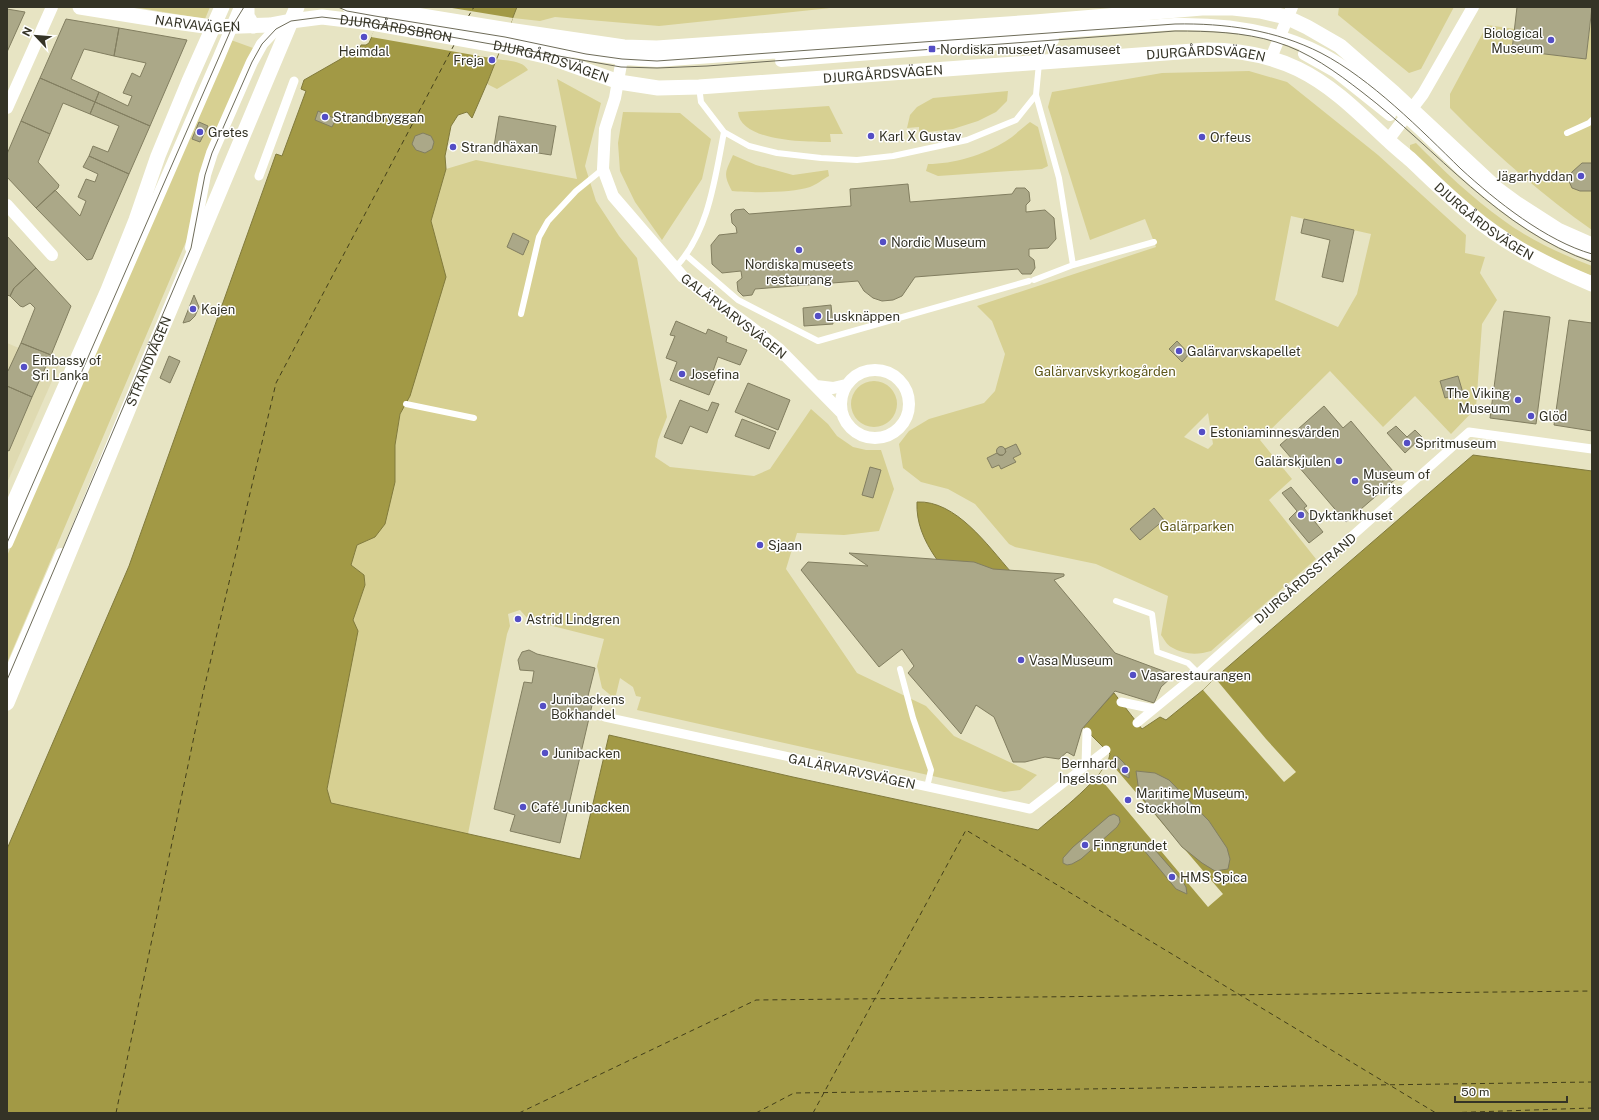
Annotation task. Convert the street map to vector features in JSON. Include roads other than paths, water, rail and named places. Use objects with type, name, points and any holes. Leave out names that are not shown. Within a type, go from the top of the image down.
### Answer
[{"type":"street","points":[[7,108],[52,7]]},
{"type":"street","name":"NARVAVÄGEN","points":[[80,7],[128,16],[212,27],[233,25],[270,25],[294,14]]},
{"type":"street","points":[[7,518],[108,290],[136,220],[158,156],[212,27],[222,7]]},
{"type":"street","name":"DJURGÅRDSBRON","points":[[348,7],[373,14],[505,38]]},
{"type":"street","points":[[1388,140],[1423,94],[1473,7]]},
{"type":"street","points":[[7,543],[233,25],[242,8]]},
{"type":"street","points":[[242,8],[253,26]]},
{"type":"street","name":"DJURGÅRDSVÄGEN","points":[[505,38],[622,58],[657,48],[1202,8],[1233,8],[1289,12],[1307,26],[1340,46],[1475,192],[1500,211],[1559,248],[1592,262]]},
{"type":"street","points":[[1271,58],[1289,12]]},
{"type":"street","name":"DJURGÅRDSBRON","points":[[294,14],[322,17],[373,14]]},
{"type":"street","name":"STRANDVÄGEN","points":[[7,680],[191,248],[205,175],[212,153],[252,62],[262,44],[276,29],[294,14]]},
{"type":"street","name":"STRANDVÄGEN","points":[[7,703],[294,14]]},
{"type":"street","name":"DJURGÅRDSVÄGEN","points":[[505,38],[622,58],[657,61],[1174,24],[1201,23],[1256,30],[1278,39],[1302,44],[1340,64],[1516,203],[1558,230],[1592,245]]},
{"type":"street","name":"DJURGÅRDSVÄGEN","points":[[505,38],[549,57],[619,82],[658,88],[700,87],[1207,50],[1231,50],[1271,58],[1316,79],[1353,108],[1468,213],[1493,232],[1535,258],[1592,284]]},
{"type":"street","name":"GALÄRVARVSVÄGEN","points":[[622,58],[619,82],[605,129],[603,169],[613,196],[683,277],[747,324],[779,350],[841,412],[843,420],[858,435],[869,438],[880,438],[890,435],[899,428],[906,419],[909,408],[909,397],[904,386],[897,378],[887,372],[876,369],[864,371],[854,376],[846,385]]},
{"type":"street","points":[[259,176],[294,81]]},
{"type":"street","name":"DJURGÅRDSVÄGEN","points":[[1406,117],[1480,186],[1504,206],[1563,242],[1592,254]]},
{"type":"street","points":[[7,206],[52,255]]},
{"type":"street","points":[[816,386],[834,388],[846,385]]},
{"type":"street","points":[[841,412],[840,402],[846,385]]},
{"type":"street","name":"DJURGÅRDSSTRAND","points":[[1137,723],[1198,673],[1469,432],[1591,449]]},
{"type":"street","points":[[1121,702],[1154,709]]},
{"type":"street","name":"GALÄRVARVSVÄGEN","points":[[605,717],[1030,809],[1086,765]]},
{"type":"street","points":[[1086,765],[1087,732]]},
{"type":"street","points":[[1086,765],[1106,750]]},
{"type":"lane","points":[[1039,63],[1036,95],[1059,178],[1073,265]]},
{"type":"lane","points":[[700,87],[701,102],[724,132],[749,146],[777,153],[857,160],[893,156],[967,140],[1016,120],[1036,95]]},
{"type":"lane","points":[[1567,133],[1590,123],[1592,120]]},
{"type":"lane","points":[[675,268],[687,256],[712,197],[724,132]]},
{"type":"lane","points":[[521,314],[540,237],[548,221],[576,191],[603,169]]},
{"type":"lane","points":[[687,256],[738,300],[818,341],[1031,280],[1073,265],[1154,242]]},
{"type":"lane","points":[[406,404],[474,418]]},
{"type":"lane","points":[[1116,601],[1152,614],[1157,652],[1188,663],[1198,673]]},
{"type":"lane","points":[[900,669],[913,718],[931,770],[927,787]]},
{"type":"tram line","points":[[7,543],[233,25],[244,7]]},
{"type":"tram line","points":[[338,7],[347,11],[505,37],[586,54],[622,59],[657,61],[1175,24],[1213,25],[1268,33],[1304,45],[1340,64],[1395,106],[1461,169],[1506,207],[1522,219],[1557,240],[1592,254]]},
{"type":"tram line","points":[[7,680],[191,248],[205,175],[212,153],[252,62],[262,44],[276,29],[291,21],[322,17],[372,23],[621,67],[657,68],[707,66],[1175,31],[1213,32],[1251,36],[1276,42],[1300,51],[1332,70],[1390,115],[1498,209],[1528,230],[1559,248],[1592,262]]},
{"type":"place","name":"Heimdal","points":[[364,37]]},
{"type":"place","name":"Biological Museum","points":[[1551,40]]},
{"type":"place","name":"Nordiska museet/Vasamuseet","points":[[932,49]]},
{"type":"place","name":"Freja","points":[[492,60]]},
{"type":"place","name":"Strandbryggan","points":[[325,117]]},
{"type":"place","name":"Gretes","points":[[200,132]]},
{"type":"place","name":"Karl X Gustav","points":[[871,136]]},
{"type":"place","name":"Orfeus","points":[[1202,137]]},
{"type":"place","name":"Strandhäxan","points":[[453,147]]},
{"type":"place","name":"Jägarhyddan","points":[[1581,176]]},
{"type":"place","name":"Nordic Museum","points":[[883,242]]},
{"type":"place","name":"Nordiska museets restaurang","points":[[799,250]]},
{"type":"place","name":"Kajen","points":[[193,309]]},
{"type":"place","name":"Lusknäppen","points":[[818,316]]},
{"type":"place","name":"Galärvarvskapellet","points":[[1179,351]]},
{"type":"place","name":"Embassy of Sri Lanka","points":[[24,367]]},
{"type":"place","name":"Josefina","points":[[682,374]]},
{"type":"place","name":"The Viking Museum","points":[[1518,400]]},
{"type":"place","name":"Glöd","points":[[1531,416]]},
{"type":"place","name":"Estoniaminnesvården","points":[[1202,432]]},
{"type":"place","name":"Spritmuseum","points":[[1407,443]]},
{"type":"place","name":"Galärskjulen","points":[[1339,461]]},
{"type":"place","name":"Museum of Spirits","points":[[1355,481]]},
{"type":"place","name":"Dyktankhuset","points":[[1301,515]]},
{"type":"place","name":"Sjaan","points":[[760,545]]},
{"type":"place","name":"Astrid Lindgren","points":[[518,619]]},
{"type":"place","name":"Vasa Museum","points":[[1021,660]]},
{"type":"place","name":"Vasarestaurangen","points":[[1133,675]]},
{"type":"place","name":"Junibackens Bokhandel","points":[[543,706]]},
{"type":"place","name":"Junibacken","points":[[545,753]]},
{"type":"place","name":"Bernhard Ingelsson","points":[[1125,770]]},
{"type":"place","name":"Maritime Museum, Stockholm","points":[[1128,800]]},
{"type":"place","name":"Café Junibacken","points":[[523,807]]},
{"type":"place","name":"Finngrundet","points":[[1085,845]]},
{"type":"place","name":"HMS Spica","points":[[1172,877]]},
{"type":"park label","name":"Galärvarvskyrkogården","points":[[1105,371]]},
{"type":"park label","name":"Galärparken","points":[[1197,526]]}]
